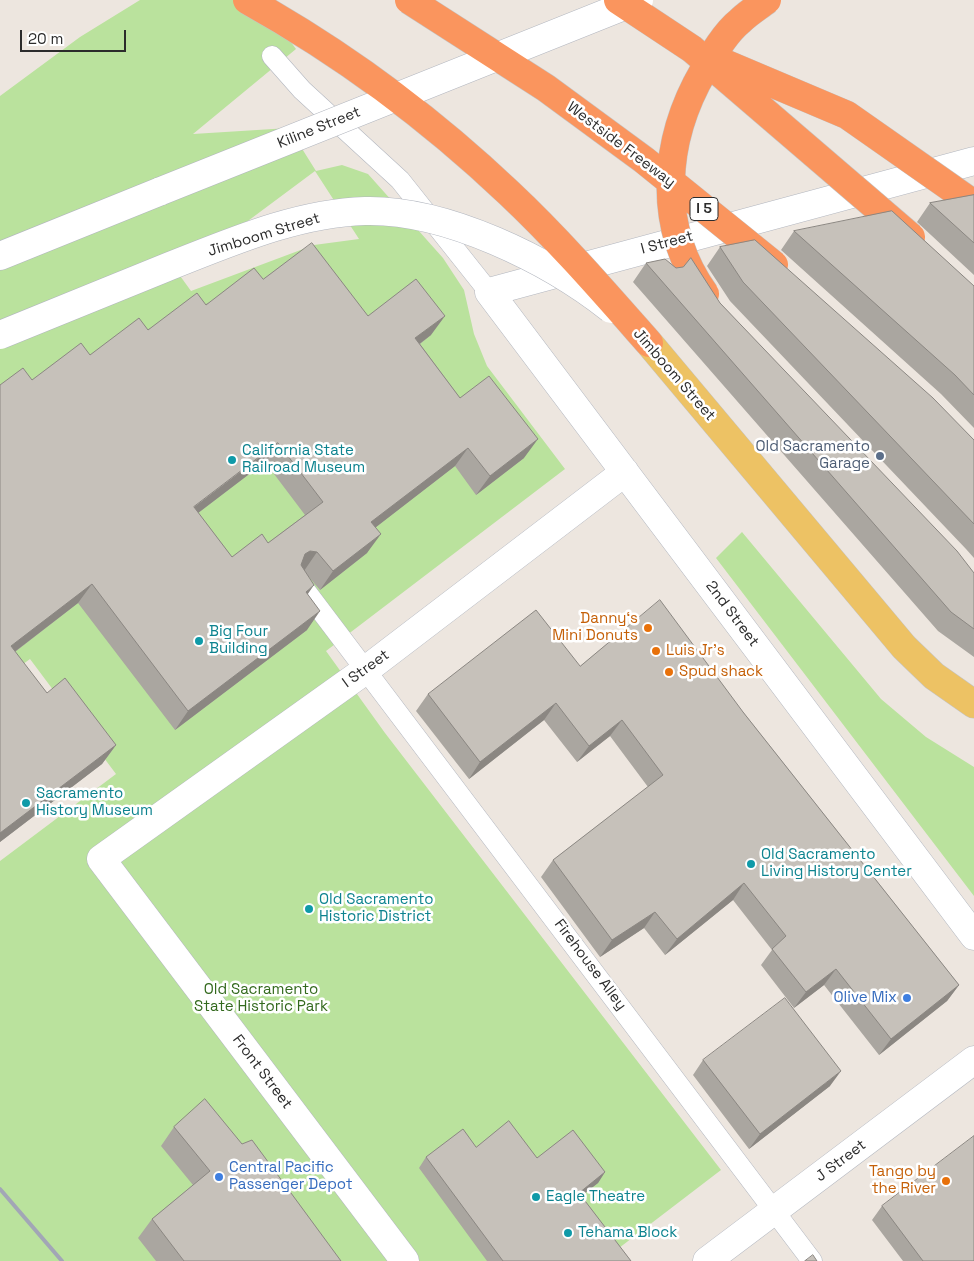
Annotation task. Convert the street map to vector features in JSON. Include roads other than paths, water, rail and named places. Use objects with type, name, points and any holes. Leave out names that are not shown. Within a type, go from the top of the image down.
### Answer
[{"type":"highway","points":[[247,0],[341,56],[420,115],[509,192],[566,250],[649,343]]},
{"type":"highway","name":"Westside Freeway","points":[[410,0],[546,88],[644,160],[793,282]]},
{"type":"highway","points":[[618,0],[692,49],[927,252]]},
{"type":"highway","points":[[718,312],[699,286],[675,229],[669,193],[671,159],[679,121],[692,90],[712,56],[739,22],[767,0]]},
{"type":"highway","points":[[692,49],[847,115],[974,204]]},
{"type":"main road","name":"Jimboom Street","points":[[649,343],[904,647],[934,676],[974,704]]},
{"type":"street","name":"Kiline Street","points":[[0,256],[639,0]]},
{"type":"street","name":"I Street","points":[[489,292],[652,255],[903,180],[974,161]]},
{"type":"street","name":"I Street","points":[[903,180],[974,180]]},
{"type":"street","name":"Jimboom Street","points":[[0,335],[219,247],[262,232],[324,216],[366,211],[399,214],[442,222],[479,234],[530,257],[595,296],[649,343]]},
{"type":"street","name":"2nd Street","points":[[489,292],[974,936]]},
{"type":"street","name":"I Street","points":[[101,859],[367,669],[625,472]]},
{"type":"street","name":"Front Street","points":[[101,859],[405,1261]]},
{"type":"street","name":"J Street","points":[[707,1261],[974,1060]]},
{"type":"lane","points":[[272,56],[302,90],[400,180],[489,292]]},
{"type":"lane","points":[[652,255],[685,271]]},
{"type":"lane","name":"Firehouse Alley","points":[[299,582],[367,669],[812,1261]]},
{"type":"railway","points":[[0,1189],[62,1261]]},
{"type":"place","name":"Old Sacramento Garage","points":[[880,456]]},
{"type":"place","name":"California State Railroad Museum","points":[[232,460]]},
{"type":"place","name":"Danny‘s Mini Donuts","points":[[648,628]]},
{"type":"place","name":"Big Four Building","points":[[199,641]]},
{"type":"place","name":"Luis Jr's","points":[[656,651]]},
{"type":"place","name":"Spud shack","points":[[669,672]]},
{"type":"place","name":"Sacramento History Museum","points":[[26,803]]},
{"type":"place","name":"Old Sacramento Living History Center","points":[[751,864]]},
{"type":"place","name":"Old Sacramento Historic District","points":[[309,909]]},
{"type":"place","name":"Olive Mix","points":[[907,998]]},
{"type":"place","name":"Central Pacific Passenger Depot","points":[[219,1177]]},
{"type":"place","name":"Tango by the River","points":[[946,1181]]},
{"type":"place","name":"Eagle Theatre","points":[[536,1197]]},
{"type":"place","name":"Tehama Block","points":[[568,1233]]},
{"type":"park label","name":"Old Sacramento State Historic Park","points":[[261,998]]}]
